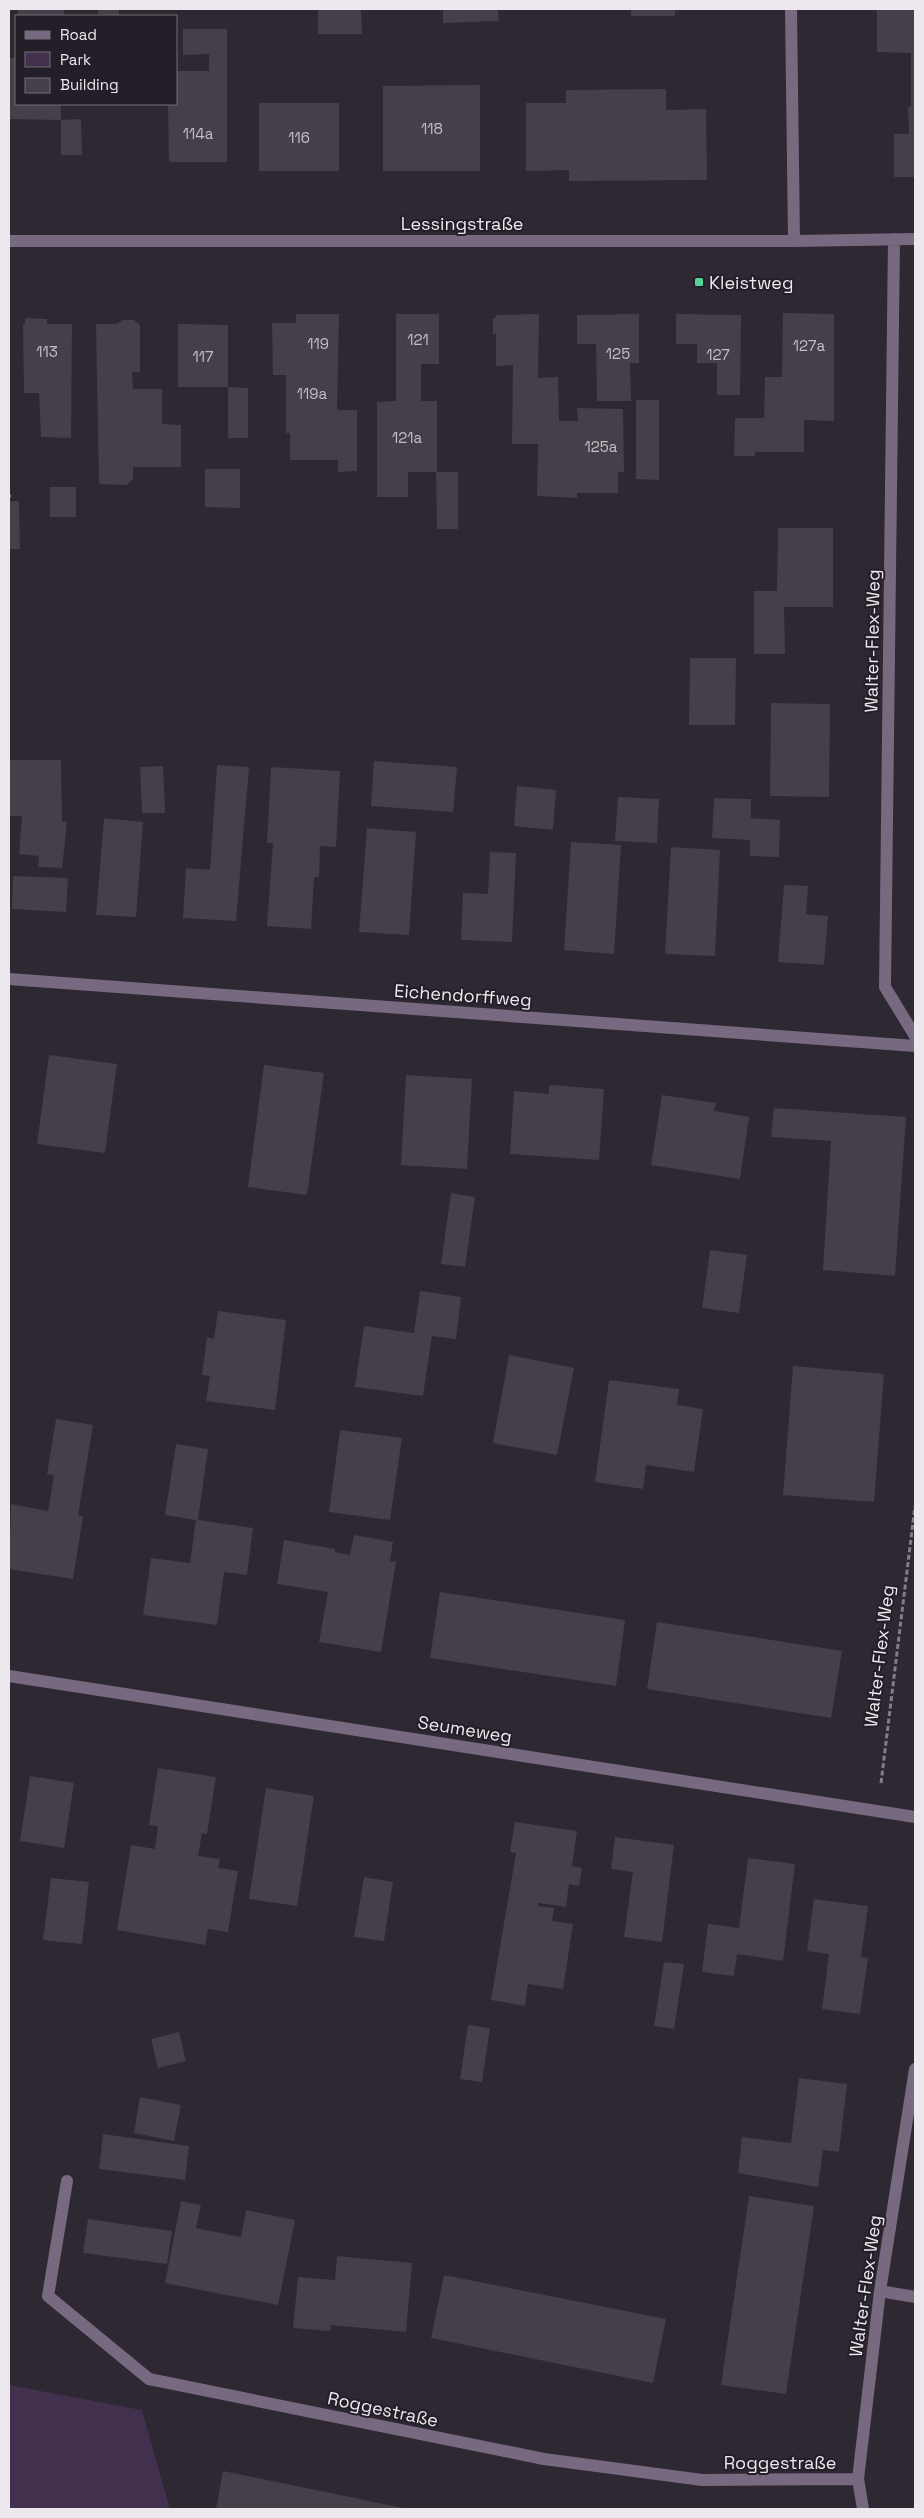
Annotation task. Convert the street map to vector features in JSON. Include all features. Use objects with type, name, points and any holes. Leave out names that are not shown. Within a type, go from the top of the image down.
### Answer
[{"type":"street","points":[[791,9],[794,241]]},
{"type":"street","name":"Walter-Flex-Weg","points":[[894,239],[885,987],[915,1036]]},
{"type":"street","name":"Lessingstraße","points":[[9,240],[794,241],[915,239]]},
{"type":"street","name":"Eichendorffweg","points":[[9,980],[915,1046]]},
{"type":"street","name":"Seumeweg","points":[[9,1676],[915,1817]]},
{"type":"street","name":"Walter-Flex-Weg","points":[[863,2509],[858,2479],[880,2290],[915,2069]]},
{"type":"street","name":"Roggestraße","points":[[67,2181],[48,2296],[149,2379],[544,2459],[702,2480],[858,2479]]},
{"type":"street","points":[[880,2290],[915,2297]]},
{"type":"path","name":"Walter-Flex-Weg","points":[[877,1810],[915,1506]]},
{"type":"green space","points":[[9,2385],[142,2410],[170,2509],[9,2509]]},
{"type":"building","points":[[18,9],[64,9],[64,15],[18,15]]},
{"type":"building","points":[[98,9],[119,9],[119,15],[98,14]]},
{"type":"building","points":[[318,9],[361,9],[362,34],[318,34]]},
{"type":"building","points":[[443,9],[498,9],[499,21],[443,23]]},
{"type":"building","points":[[631,9],[675,9],[675,16],[631,16]]},
{"type":"building","points":[[877,9],[915,9],[915,177],[894,177],[894,134],[909,134],[908,107],[911,107],[911,53],[877,52]]},
{"type":"building","points":[[183,29],[227,29],[227,162],[169,162],[168,105],[178,105],[178,71],[209,71],[209,54],[183,55]]},
{"type":"building","points":[[9,58],[15,58],[15,105],[61,105],[61,120],[9,119]]},
{"type":"building","points":[[480,85],[480,171],[383,171],[383,86]]},
{"type":"building","points":[[666,89],[666,110],[706,109],[707,180],[569,181],[569,170],[526,171],[526,103],[566,103],[566,90]]},
{"type":"building","points":[[259,103],[339,103],[339,171],[259,171]]},
{"type":"building","points":[[81,119],[82,155],[61,155],[61,120]]},
{"type":"building","points":[[783,313],[834,314],[834,421],[804,420],[804,452],[755,452],[755,456],[734,456],[735,418],[764,418],[765,377],[782,377]]},
{"type":"building","points":[[296,314],[339,314],[337,410],[357,410],[357,471],[338,472],[338,460],[290,460],[290,433],[286,433],[286,375],[273,375],[272,323],[296,323]]},
{"type":"building","points":[[396,314],[439,314],[439,364],[421,364],[421,401],[437,401],[437,472],[458,472],[458,529],[437,529],[436,472],[408,472],[408,497],[377,497],[377,402],[396,401]]},
{"type":"building","points":[[539,314],[538,378],[558,377],[559,421],[578,421],[577,408],[623,409],[624,472],[618,472],[618,493],[577,493],[577,498],[537,496],[538,444],[512,444],[513,365],[496,366],[496,334],[493,334],[493,318],[496,318],[496,315]]},
{"type":"building","points":[[639,314],[639,363],[630,363],[631,401],[597,401],[596,344],[577,344],[577,315]]},
{"type":"building","points":[[676,314],[741,315],[740,395],[717,395],[717,363],[697,363],[697,344],[676,344]]},
{"type":"building","points":[[25,318],[47,319],[47,324],[72,324],[71,438],[41,437],[39,393],[24,393],[23,324],[25,324]]},
{"type":"building","points":[[123,320],[134,320],[140,325],[140,372],[132,372],[133,389],[162,389],[162,424],[181,425],[181,467],[133,467],[133,479],[127,485],[99,484],[96,324],[117,324]]},
{"type":"building","points":[[178,324],[228,325],[228,387],[178,387]]},
{"type":"building","points":[[228,387],[248,388],[248,438],[228,438]]},
{"type":"building","points":[[636,400],[659,400],[659,480],[636,479]]},
{"type":"building","points":[[205,469],[240,469],[240,508],[205,507]]},
{"type":"building","points":[[50,487],[76,487],[76,517],[50,517]]},
{"type":"building","points":[[9,501],[19,501],[20,549],[9,549]]},
{"type":"building","points":[[778,528],[833,528],[833,607],[784,607],[785,654],[754,654],[754,591],[777,591]]},
{"type":"building","points":[[690,658],[736,658],[735,725],[689,725]]},
{"type":"building","points":[[771,703],[830,704],[829,797],[770,796]]},
{"type":"building","points":[[9,760],[61,760],[62,822],[67,822],[62,868],[38,867],[39,856],[19,854],[22,816],[9,816]]},
{"type":"building","points":[[374,761],[457,767],[453,812],[371,806]]},
{"type":"building","points":[[217,765],[249,767],[236,921],[183,918],[186,868],[210,870]]},
{"type":"building","points":[[163,766],[165,813],[142,813],[140,767]]},
{"type":"building","points":[[271,767],[340,771],[336,847],[320,846],[319,877],[314,877],[311,929],[267,926],[273,843],[267,843]]},
{"type":"building","points":[[517,786],[556,790],[553,830],[514,826]]},
{"type":"building","points":[[618,797],[659,799],[657,843],[615,841]]},
{"type":"building","points":[[714,798],[751,799],[751,818],[780,820],[779,857],[750,856],[750,840],[712,838]]},
{"type":"building","points":[[104,818],[143,822],[136,917],[96,915]]},
{"type":"building","points":[[367,828],[416,832],[409,935],[359,932]]},
{"type":"building","points":[[571,842],[621,845],[614,954],[564,950]]},
{"type":"building","points":[[671,847],[720,850],[715,956],[665,954]]},
{"type":"building","points":[[490,852],[516,853],[512,942],[461,940],[463,893],[488,894]]},
{"type":"building","points":[[13,876],[68,878],[66,912],[12,909]]},
{"type":"building","points":[[784,885],[808,886],[806,914],[828,916],[824,965],[778,962]]},
{"type":"building","points":[[49,1055],[117,1064],[105,1153],[37,1144]]},
{"type":"building","points":[[264,1065],[324,1073],[307,1195],[248,1187]]},
{"type":"building","points":[[406,1075],[472,1079],[467,1169],[401,1165]]},
{"type":"building","points":[[549,1085],[604,1089],[599,1160],[510,1154],[514,1091],[549,1094]]},
{"type":"building","points":[[662,1095],[716,1103],[714,1111],[749,1117],[740,1179],[651,1165]]},
{"type":"building","points":[[774,1108],[906,1117],[895,1276],[823,1270],[831,1141],[771,1137]]},
{"type":"building","points":[[451,1193],[475,1197],[465,1267],[441,1264]]},
{"type":"building","points":[[710,1250],[747,1255],[739,1313],[702,1308]]},
{"type":"building","points":[[420,1291],[461,1297],[456,1339],[432,1336],[423,1396],[355,1387],[364,1326],[414,1333]]},
{"type":"building","points":[[218,1311],[286,1320],[275,1410],[206,1401],[210,1376],[202,1375],[207,1337],[214,1339]]},
{"type":"building","points":[[509,1355],[574,1368],[557,1455],[493,1443]]},
{"type":"building","points":[[793,1366],[884,1374],[874,1502],[783,1495]]},
{"type":"building","points":[[609,1380],[679,1389],[677,1405],[703,1409],[694,1472],[646,1465],[643,1489],[595,1482]]},
{"type":"building","points":[[56,1419],[93,1425],[78,1515],[83,1516],[73,1579],[9,1569],[11,1504],[48,1511],[54,1475],[47,1474]]},
{"type":"building","points":[[340,1430],[402,1438],[390,1520],[329,1512]]},
{"type":"building","points":[[176,1444],[208,1449],[198,1520],[253,1528],[247,1575],[224,1572],[217,1625],[143,1615],[151,1558],[190,1563],[196,1520],[165,1515]]},
{"type":"building","points":[[354,1535],[393,1542],[390,1561],[396,1562],[381,1652],[319,1642],[328,1592],[277,1584],[284,1540],[335,1549],[335,1552],[350,1555]]},
{"type":"building","points":[[440,1592],[625,1620],[616,1686],[430,1658]]},
{"type":"building","points":[[657,1622],[842,1651],[831,1718],[647,1689]]},
{"type":"building","points":[[158,1768],[216,1777],[207,1834],[202,1833],[198,1856],[220,1859],[218,1868],[238,1871],[228,1932],[208,1929],[205,1945],[117,1930],[131,1845],[155,1849],[158,1826],[149,1825]]},
{"type":"building","points":[[30,1776],[74,1783],[64,1848],[20,1841]]},
{"type":"building","points":[[266,1788],[314,1796],[297,1906],[249,1899]]},
{"type":"building","points":[[515,1822],[577,1831],[572,1866],[582,1868],[579,1886],[569,1884],[566,1907],[538,1903],[538,1906],[554,1908],[552,1921],[573,1924],[563,1989],[528,1984],[525,2006],[491,2000],[516,1853],[510,1852]]},
{"type":"building","points":[[615,1837],[674,1845],[662,1942],[624,1937],[633,1872],[611,1869]]},
{"type":"building","points":[[748,1858],[795,1864],[783,1961],[737,1954],[734,1976],[702,1972],[708,1924],[739,1928]]},
{"type":"building","points":[[364,1877],[393,1882],[384,1941],[354,1937]]},
{"type":"building","points":[[51,1878],[89,1882],[82,1944],[43,1940]]},
{"type":"building","points":[[814,1899],[868,1906],[861,1957],[868,1958],[860,2014],[822,2009],[829,1954],[807,1951]]},
{"type":"building","points":[[664,1962],[684,1964],[674,2029],[654,2026]]},
{"type":"building","points":[[468,2025],[490,2028],[482,2082],[460,2079]]},
{"type":"building","points":[[179,2032],[186,2061],[158,2068],[151,2039]]},
{"type":"building","points":[[799,2078],[847,2084],[839,2152],[823,2150],[818,2187],[738,2173],[742,2137],[791,2143]]},
{"type":"building","points":[[140,2097],[181,2105],[174,2141],[134,2133]]},
{"type":"building","points":[[103,2134],[189,2146],[185,2180],[99,2169]]},
{"type":"building","points":[[749,2196],[814,2206],[786,2394],[721,2385]]},
{"type":"building","points":[[181,2201],[201,2205],[196,2228],[241,2237],[246,2210],[295,2220],[278,2305],[165,2283]]},
{"type":"building","points":[[88,2219],[172,2231],[167,2264],[83,2253]]},
{"type":"building","points":[[337,2256],[412,2263],[406,2332],[331,2325],[330,2331],[293,2328],[298,2277],[335,2280]]},
{"type":"building","points":[[444,2275],[666,2319],[653,2383],[431,2338]]},
{"type":"building","points":[[223,2471],[403,2508],[403,2509],[216,2509]]},
{"type":"place","name":"Kleistweg","points":[[699,282]]}]
